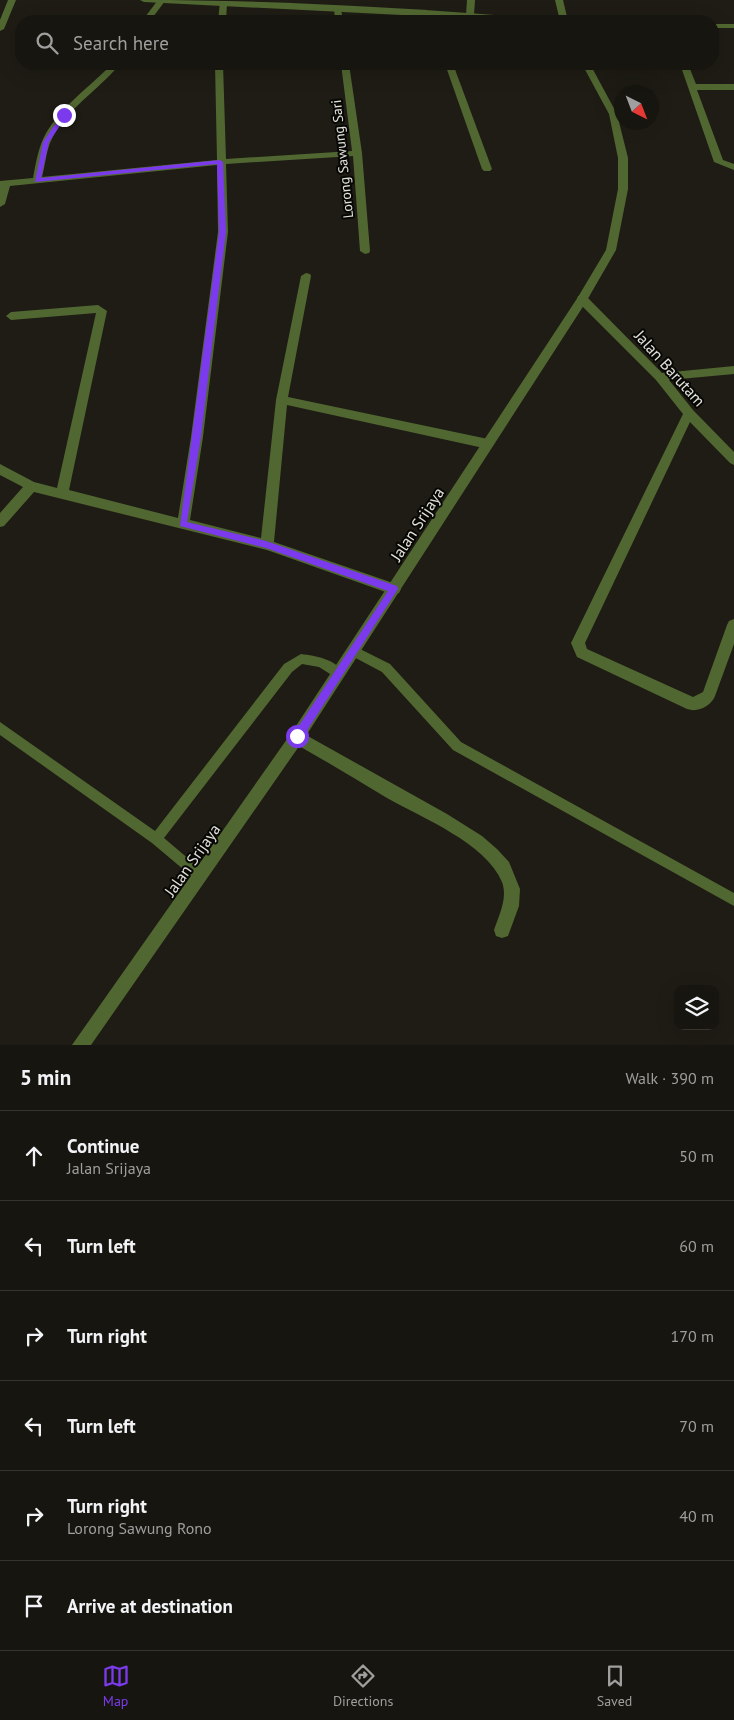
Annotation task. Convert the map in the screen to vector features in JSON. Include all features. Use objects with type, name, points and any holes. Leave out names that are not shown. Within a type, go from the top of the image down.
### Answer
[{"type":"street","points":[[0,29],[12,0]]},
{"type":"street","points":[[144,0],[337,9],[406,15]]},
{"type":"street","points":[[297,7],[302,0]]},
{"type":"street","points":[[470,15],[471,0]]},
{"type":"street","points":[[559,0],[563,15]]},
{"type":"street","points":[[150,15],[161,1]]},
{"type":"street","points":[[222,15],[223,4]]},
{"type":"street","points":[[337,9],[338,15]]},
{"type":"street","points":[[719,26],[734,26]]},
{"type":"street","points":[[38,180],[46,142],[50,135],[64,115],[110,70]]},
{"type":"street","points":[[183,524],[197,437],[222,232],[219,70]]},
{"type":"street","name":"Lorong Sawung Sari","points":[[346,70],[357,153],[365,251]]},
{"type":"street","points":[[451,70],[487,169]]},
{"type":"street","name":"Jalan Srijaya","points":[[80,1045],[200,876],[354,651],[582,299],[611,250],[624,189],[624,158],[614,114],[589,70]]},
{"type":"street","points":[[686,70],[719,162],[734,166]]},
{"type":"street","points":[[693,87],[734,87]]},
{"type":"street","points":[[0,204],[3,184],[220,162],[357,153]]},
{"type":"street","points":[[266,545],[282,400],[306,276]]},
{"type":"street","name":"Jalan Barutam","points":[[582,299],[660,377],[689,413],[734,460]]},
{"type":"street","points":[[11,316],[98,309],[102,311],[62,494]]},
{"type":"street","points":[[660,377],[734,370]]},
{"type":"street","points":[[282,400],[488,444]]},
{"type":"street","points":[[689,413],[578,643],[579,648],[582,653],[692,704],[701,702],[708,696],[734,624]]},
{"type":"street","points":[[0,469],[32,486],[266,545],[394,589]]},
{"type":"street","points":[[0,522],[32,486]]},
{"type":"street","points":[[297,736],[456,827],[484,847],[502,867],[510,881],[513,902],[502,930]]},
{"type":"lane","points":[[354,651],[386,668],[457,746],[734,900]]},
{"type":"lane","points":[[156,839],[288,668],[301,659],[322,662],[338,674]]},
{"type":"lane","points":[[0,728],[156,839],[200,876]]},
{"type":"route","points":[[64,115],[46,142],[38,180],[220,162],[222,232],[197,437],[183,524],[266,545],[394,589],[297,736]]}]
